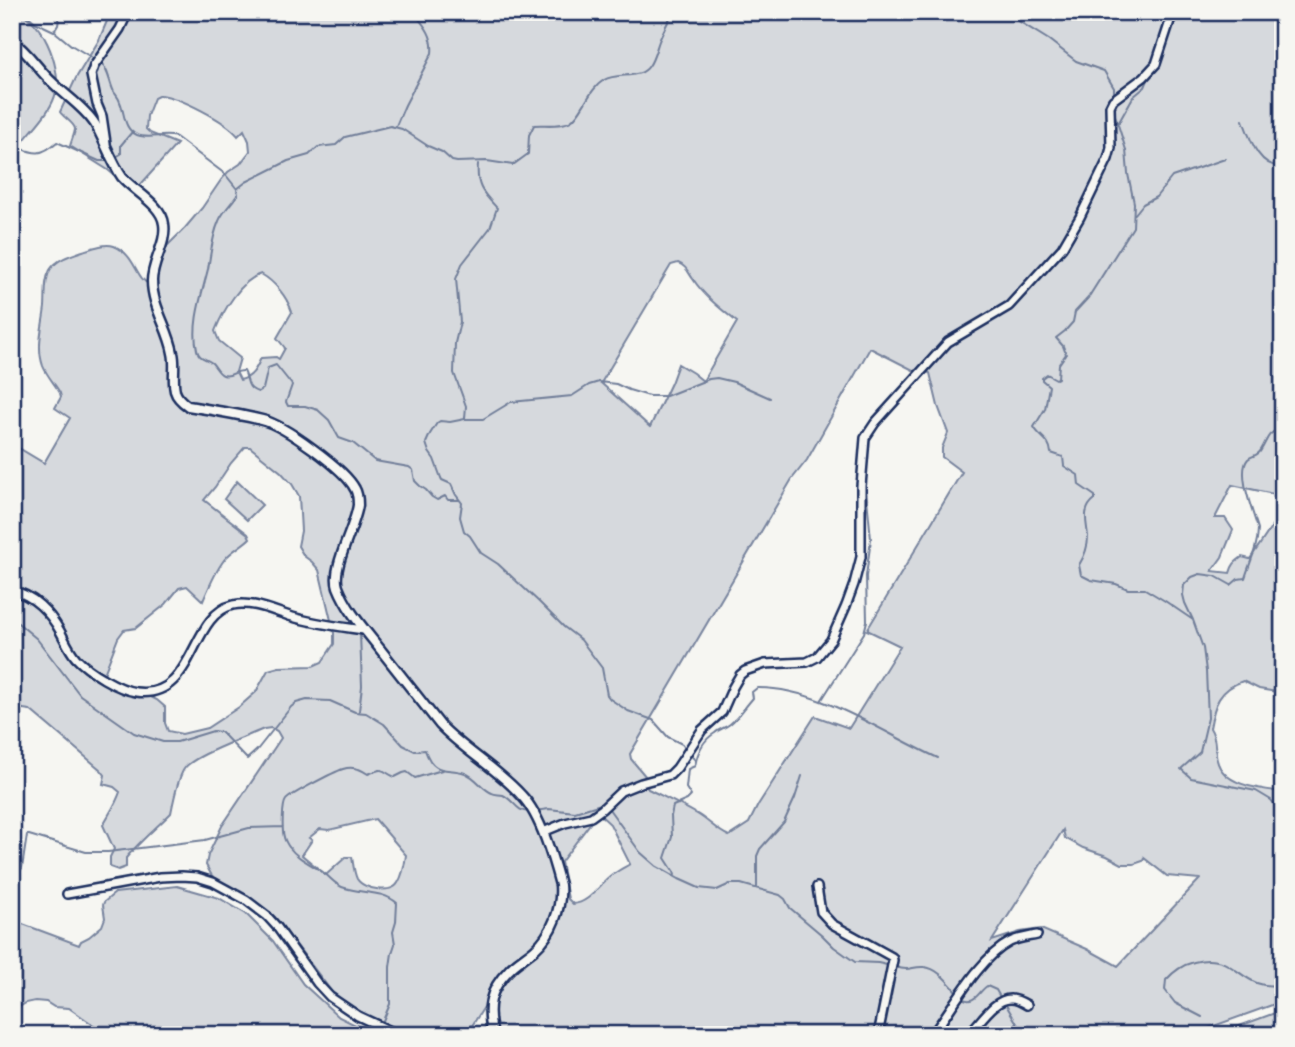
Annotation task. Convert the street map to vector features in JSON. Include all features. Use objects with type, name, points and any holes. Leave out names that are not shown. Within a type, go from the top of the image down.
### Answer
[{"type":"street","points":[[107,147],[91,75],[99,57],[120,29],[128,12]]},
{"type":"street","points":[[543,832],[590,817],[621,791],[665,777],[674,771],[696,737],[722,712],[733,687],[745,671],[765,664],[807,662],[817,657],[831,640],[854,584],[861,557],[861,486],[865,438],[869,430],[948,342],[1009,306],[1062,248],[1108,159],[1111,148],[1110,106],[1116,97],[1144,77],[1156,64],[1173,12]]},
{"type":"street","points":[[12,41],[27,53],[50,81],[90,117],[122,176],[156,208],[164,222],[164,236],[152,282],[157,307],[173,351],[175,393],[178,399],[188,406],[264,420],[286,431],[335,467],[355,489],[357,508],[336,578],[351,611],[440,725],[522,795],[543,832],[560,885],[559,906],[543,940],[510,968],[493,992],[488,1012],[493,1035]]},
{"type":"street","points":[[12,591],[25,594],[36,601],[58,627],[67,646],[85,667],[110,682],[136,692],[167,686],[176,678],[212,620],[234,604],[245,604],[332,626],[364,630]]},
{"type":"street","points":[[67,894],[160,877],[197,877],[212,882],[246,900],[267,916],[330,997],[358,1016],[399,1035]]},
{"type":"street","points":[[817,887],[819,906],[825,918],[892,957],[878,1035]]},
{"type":"street","points":[[932,1035],[990,958],[1009,942],[1037,935]]},
{"type":"street","points":[[967,1035],[992,1009],[1006,999],[1015,999],[1027,1005]]},
{"type":"shaded area","points":[[12,12],[22,14],[40,31],[52,56],[57,82],[51,106],[16,148],[12,145]]},
{"type":"shaded area","points":[[109,12],[1283,12],[1283,496],[1232,485],[1215,518],[1225,518],[1233,530],[1222,557],[1212,571],[1230,573],[1234,564],[1242,557],[1250,559],[1283,510],[1283,693],[1259,689],[1243,681],[1235,684],[1219,699],[1210,728],[1217,760],[1227,776],[1244,785],[1283,792],[1283,1001],[1189,1035],[495,1035],[484,1007],[466,1035],[410,1034],[369,1016],[332,992],[275,917],[212,876],[206,865],[222,826],[281,738],[277,731],[271,728],[221,747],[189,764],[180,778],[171,813],[126,858],[126,867],[118,870],[110,867],[110,857],[114,849],[103,825],[120,792],[103,784],[105,775],[101,770],[30,710],[12,710],[12,444],[44,463],[70,418],[55,408],[61,397],[60,393],[45,370],[40,351],[46,283],[53,266],[74,254],[110,245],[127,255],[141,277],[150,285],[163,250],[202,208],[228,172],[240,164],[250,151],[244,130],[238,136],[202,111],[160,95],[154,98],[147,116],[146,129],[177,144],[134,192],[108,170],[70,146],[75,129],[60,112]],"holes":[[[678,263],[687,269],[708,297],[737,322],[703,381],[678,364],[650,427],[601,383],[671,265]],[[261,274],[271,281],[284,295],[292,312],[277,338],[285,348],[279,359],[261,358],[251,375],[240,380],[236,372],[240,358],[219,341],[215,331],[233,297],[254,277]],[[870,348],[913,370],[930,373],[948,433],[942,448],[942,457],[962,472],[867,630],[900,646],[849,728],[815,716],[749,823],[729,836],[697,814],[648,789],[644,782],[646,777],[630,754],[792,479],[807,460]],[[245,447],[250,447],[292,484],[299,496],[301,531],[298,546],[319,570],[334,633],[334,644],[322,662],[313,666],[268,670],[256,692],[239,707],[207,728],[182,734],[168,731],[165,707],[157,700],[104,674],[118,638],[124,630],[136,628],[166,604],[179,588],[187,586],[203,601],[224,560],[250,538],[204,500]],[[598,813],[610,824],[630,864],[610,877],[585,900],[573,904],[568,899],[561,862]],[[375,819],[406,855],[398,883],[390,889],[366,886],[357,879],[352,857],[346,857],[326,875],[302,855],[312,840],[309,838],[320,829],[329,830]],[[1063,830],[1065,838],[1122,864],[1134,864],[1144,858],[1167,876],[1200,879],[1118,966],[1041,929],[992,941]]]},
{"type":"shaded area","points":[[237,481],[262,505],[247,520],[224,499]]},
{"type":"shaded area","points":[[177,886],[219,898],[246,914],[273,941],[303,984],[339,1017],[376,1035],[108,1035],[69,1008],[54,1007],[46,1002],[26,1003],[12,1011],[12,920],[79,945],[102,926],[105,918],[104,902],[115,893]]},
{"type":"shaded area","points":[[1283,1010],[1283,1035],[1215,1035]]},
{"type":"waterway","points":[[24,12],[35,22],[54,31],[96,60]]},
{"type":"waterway","points":[[55,30],[60,12]]},
{"type":"waterway","points":[[396,126],[432,53],[430,36],[413,12]]},
{"type":"waterway","points":[[459,500],[448,500],[445,496],[437,500],[415,481],[413,470],[409,467],[375,461],[353,443],[339,438],[329,420],[318,410],[305,406],[288,406],[286,402],[292,385],[276,365],[268,368],[263,389],[258,392],[249,386],[244,371],[223,375],[212,363],[199,355],[196,320],[219,221],[238,194],[237,189],[246,182],[288,161],[309,155],[318,147],[336,145],[345,137],[390,126],[402,129],[442,152],[452,161],[487,161],[513,165],[528,154],[529,135],[534,125],[567,123],[575,118],[594,89],[604,80],[645,70],[673,12]]},
{"type":"waterway","points":[[1004,12],[1049,40],[1076,61],[1104,71],[1114,88],[1114,96]]},
{"type":"waterway","points":[[1173,22],[1181,12]]},
{"type":"waterway","points":[[100,62],[107,72],[132,132],[142,136],[176,137],[225,174],[237,189]]},
{"type":"waterway","points":[[1119,122],[1133,97],[1145,87],[1150,75]]},
{"type":"waterway","points":[[1113,109],[1126,150],[1134,203],[1133,227],[1088,298],[1075,312],[1073,322],[1056,338],[1066,354],[1059,364],[1058,378],[1047,374],[1042,378],[1049,386],[1045,409],[1034,427],[1049,445],[1051,453],[1063,457],[1064,466],[1078,475],[1079,485],[1095,496],[1086,512],[1088,540],[1079,565],[1081,575],[1128,589],[1145,589],[1193,620]]},
{"type":"waterway","points":[[1243,120],[1252,144],[1262,158],[1275,166],[1283,166]]},
{"type":"waterway","points":[[114,158],[121,154],[121,145],[132,132]]},
{"type":"waterway","points":[[12,145],[41,152],[57,142],[99,161],[109,161]]},
{"type":"waterway","points":[[1135,214],[1143,204],[1156,197],[1172,177],[1225,159]]},
{"type":"waterway","points":[[465,418],[466,406],[454,373],[455,343],[460,322],[456,279],[462,264],[490,228],[497,208],[482,189],[478,178],[478,164]]},
{"type":"waterway","points":[[685,748],[668,737],[653,720],[628,711],[610,699],[602,668],[581,640],[498,564],[481,553],[464,531],[460,517],[462,503],[451,484],[442,480],[426,443],[440,421],[483,419],[511,402],[572,396],[599,382],[616,384],[649,396],[666,396],[717,378],[734,382],[770,398]]},
{"type":"waterway","points":[[1283,432],[1278,430],[1272,433],[1260,452],[1248,459],[1245,465],[1245,483],[1258,529],[1245,578],[1238,579],[1231,585],[1215,576],[1200,574],[1184,585],[1185,603],[1203,648],[1208,718],[1200,752],[1181,769],[1191,778],[1256,791],[1271,800],[1283,815]]},
{"type":"waterway","points":[[821,701],[864,633],[867,621],[866,576],[871,539],[866,488]]},
{"type":"waterway","points":[[12,618],[37,639],[80,695],[134,733],[163,742],[177,742],[213,731],[221,732],[247,759],[296,703],[307,700],[330,701],[355,712],[366,713],[384,724],[403,745],[415,751],[425,750],[432,764],[441,769],[465,773],[488,791],[503,795],[521,810],[530,812]]},
{"type":"waterway","points":[[359,711],[362,686],[360,634]]},
{"type":"waterway","points":[[675,875],[665,858],[672,837],[673,806],[691,796],[686,788],[688,769],[695,766],[707,739],[736,718],[753,698],[752,692],[757,688],[780,690],[827,703],[938,758]]},
{"type":"waterway","points":[[689,753],[696,761]]},
{"type":"waterway","points":[[382,1023],[390,1004],[390,967],[395,944],[393,932],[397,903],[379,894],[342,887],[296,855],[284,838],[285,803],[304,788],[346,768],[356,768],[368,774],[383,770],[395,777],[407,772],[415,778],[442,770]]},
{"type":"waterway","points":[[757,887],[757,856],[784,822],[802,776]]},
{"type":"waterway","points":[[535,811],[549,809],[575,812],[601,804]]},
{"type":"waterway","points":[[609,809],[640,852],[656,866],[679,879],[699,888],[717,890],[730,884],[741,884],[780,895],[790,908],[855,962],[887,965]]},
{"type":"waterway","points":[[12,883],[22,868],[27,835],[86,852],[108,852],[205,840],[249,828],[283,827]]},
{"type":"waterway","points":[[1202,1017],[1175,1003],[1165,990],[1166,980],[1186,965],[1209,960],[1220,962],[1257,983],[1283,984]]},
{"type":"waterway","points":[[896,967],[929,968],[942,976],[956,991]]},
{"type":"waterway","points":[[962,998],[973,999],[987,986],[996,990],[1000,997]]},
{"type":"waterway","points":[[1006,1005],[1024,1035]]},
{"type":"waterway","points":[[368,1035],[376,1029]]}]
